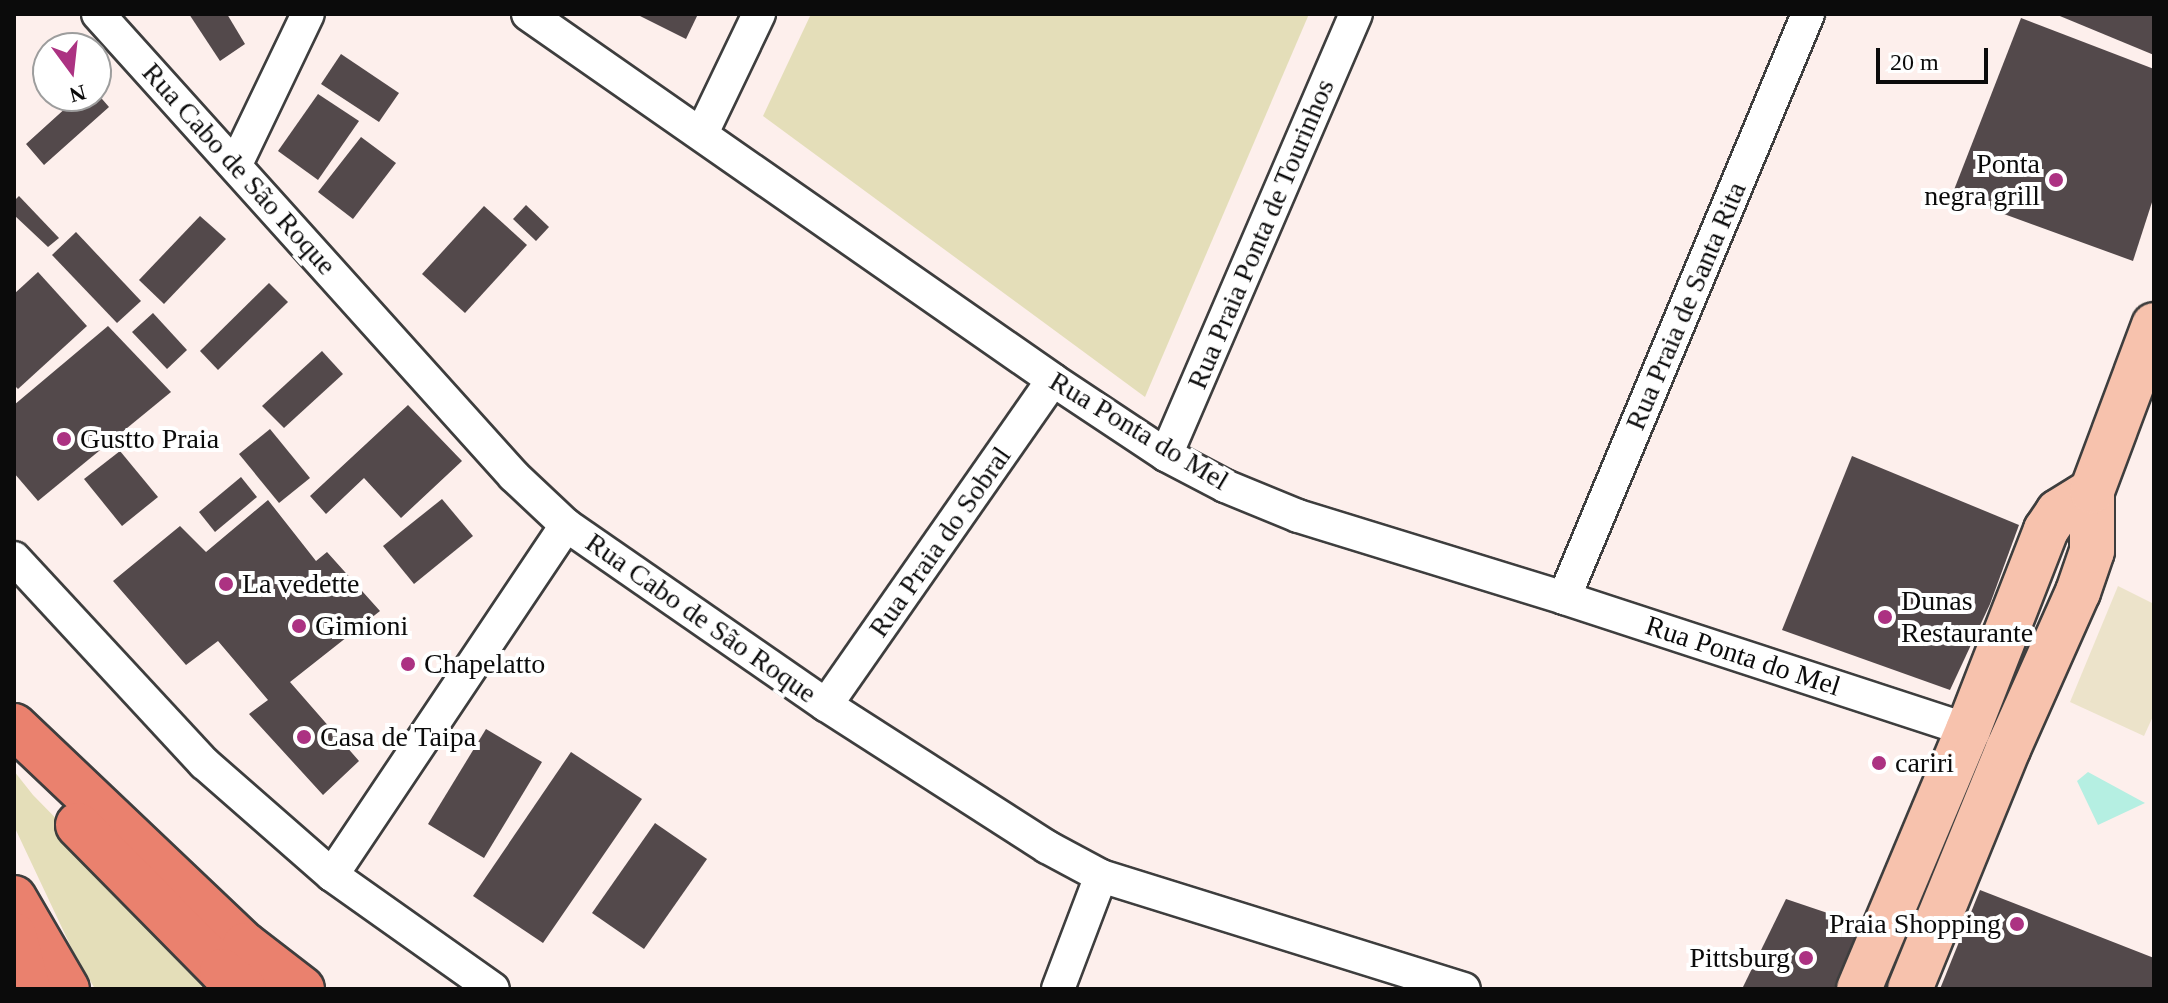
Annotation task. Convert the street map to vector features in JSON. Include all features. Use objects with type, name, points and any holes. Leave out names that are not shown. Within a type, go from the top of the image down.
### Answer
[{"type":"main road","points":[[1910,989],[2008,749],[2078,592],[2092,551],[2092,491],[2154,325]]},
{"type":"main road","points":[[1859,989],[1968,730],[2046,530],[2058,512],[2092,491]]},
{"type":"main road","points":[[14,726],[245,945],[302,989]]},
{"type":"main road","points":[[14,743],[55,802],[222,971],[244,989]]},
{"type":"main road","points":[[14,898],[67,989]]},
{"type":"main road","points":[[14,935],[28,989]]},
{"type":"street","name":"Rua Cabo de São Roque","points":[[98,14],[514,476],[566,525],[826,705],[1047,847],[1101,876],[1159,897],[1464,989]]},
{"type":"street","points":[[236,164],[308,14]]},
{"type":"street","name":"Rua Ponta do Mel","points":[[528,14],[1053,380],[1166,455],[1225,486],[1298,516],[1564,598],[1968,730]]},
{"type":"street","points":[[702,133],[759,14]]},
{"type":"street","name":"Rua Praia Ponta de Tourinhos","points":[[1166,455],[1356,14]]},
{"type":"street","name":"Rua Praia de Santa Rita","points":[[1564,598],[1808,14]]},
{"type":"street","name":"Rua Praia do Sobral","points":[[826,705],[1053,380]]},
{"type":"street","points":[[332,875],[566,525]]},
{"type":"street","points":[[14,558],[204,763],[332,875],[493,989]]},
{"type":"street","points":[[1058,989],[1101,876]]},
{"type":"shaded area","points":[[811,14],[1309,14],[1145,397],[763,116]]},
{"type":"shaded area","points":[[2118,586],[2154,604],[2154,714],[2144,736],[2070,702]]},
{"type":"shaded area","points":[[14,771],[33,795],[223,989],[95,989],[72,949],[14,826]]},
{"type":"water","points":[[2088,772],[2145,803],[2098,825],[2077,781]]},
{"type":"building","points":[[189,14],[227,14],[245,44],[220,61]]},
{"type":"building","points":[[636,14],[698,14],[686,39]]},
{"type":"building","points":[[2055,14],[2154,14],[2154,55]]},
{"type":"building","points":[[2021,18],[2154,69],[2154,196],[2133,261],[1952,195]]},
{"type":"building","points":[[341,54],[399,93],[379,122],[321,84]]},
{"type":"building","points":[[318,94],[359,121],[318,180],[278,151]]},
{"type":"building","points":[[61,112],[103,112],[44,165],[26,144]]},
{"type":"building","points":[[361,137],[396,163],[353,219],[318,192]]},
{"type":"building","points":[[19,196],[59,238],[48,247],[14,215],[14,201]]},
{"type":"building","points":[[526,205],[549,227],[536,241],[513,219]]},
{"type":"building","points":[[484,206],[527,245],[465,313],[422,274]]},
{"type":"building","points":[[200,216],[226,239],[164,304],[139,280]]},
{"type":"building","points":[[76,232],[141,301],[117,323],[52,255]]},
{"type":"building","points":[[38,272],[87,326],[18,389],[14,385],[14,294]]},
{"type":"building","points":[[269,283],[288,302],[218,370],[200,351]]},
{"type":"building","points":[[153,313],[187,350],[167,369],[132,332]]},
{"type":"building","name":"Gustto Praia","points":[[108,326],[171,392],[38,501],[14,473],[14,405]]},
{"type":"building","points":[[322,351],[343,374],[284,428],[262,406]]},
{"type":"building","points":[[408,405],[462,461],[401,518],[364,478],[326,514],[310,496]]},
{"type":"building","points":[[270,429],[310,478],[279,503],[239,454]]},
{"type":"building","points":[[120,451],[158,497],[122,526],[84,479]]},
{"type":"building","points":[[1852,456],[2019,525],[1990,604],[1950,690],[1782,630]]},
{"type":"building","points":[[241,477],[257,497],[215,532],[199,512]]},
{"type":"building","points":[[442,499],[473,536],[414,584],[383,546]]},
{"type":"building","points":[[268,500],[316,561],[327,552],[380,611],[290,682],[359,761],[323,795],[249,714],[268,700],[218,641],[186,665],[113,581],[180,526],[206,552]]},
{"type":"building","points":[[486,729],[542,762],[484,858],[428,824]]},
{"type":"building","points":[[571,752],[642,799],[543,943],[473,896]]},
{"type":"building","points":[[655,823],[707,859],[644,949],[592,913]]},
{"type":"building","name":"Praia Shopping","points":[[1980,890],[2154,958],[2154,989],[1940,989]]},
{"type":"building","name":"Pittsburg","points":[[1786,899],[1869,927],[1839,989],[1742,989]]},
{"type":"place","name":"Ponta negra grill","points":[[2056,180]]},
{"type":"place","name":"Gustto Praia","points":[[64,439]]},
{"type":"place","name":"La vedette","points":[[226,584]]},
{"type":"place","name":"Dunas Restaurante","points":[[1885,617]]},
{"type":"place","name":"Gimioni","points":[[299,626]]},
{"type":"place","name":"Chapelatto","points":[[408,664]]},
{"type":"place","name":"Casa de Taipa","points":[[304,737]]},
{"type":"place","name":"cariri","points":[[1879,763]]},
{"type":"place","name":"Praia Shopping","points":[[2017,924]]},
{"type":"place","name":"Pittsburg","points":[[1806,958]]}]
